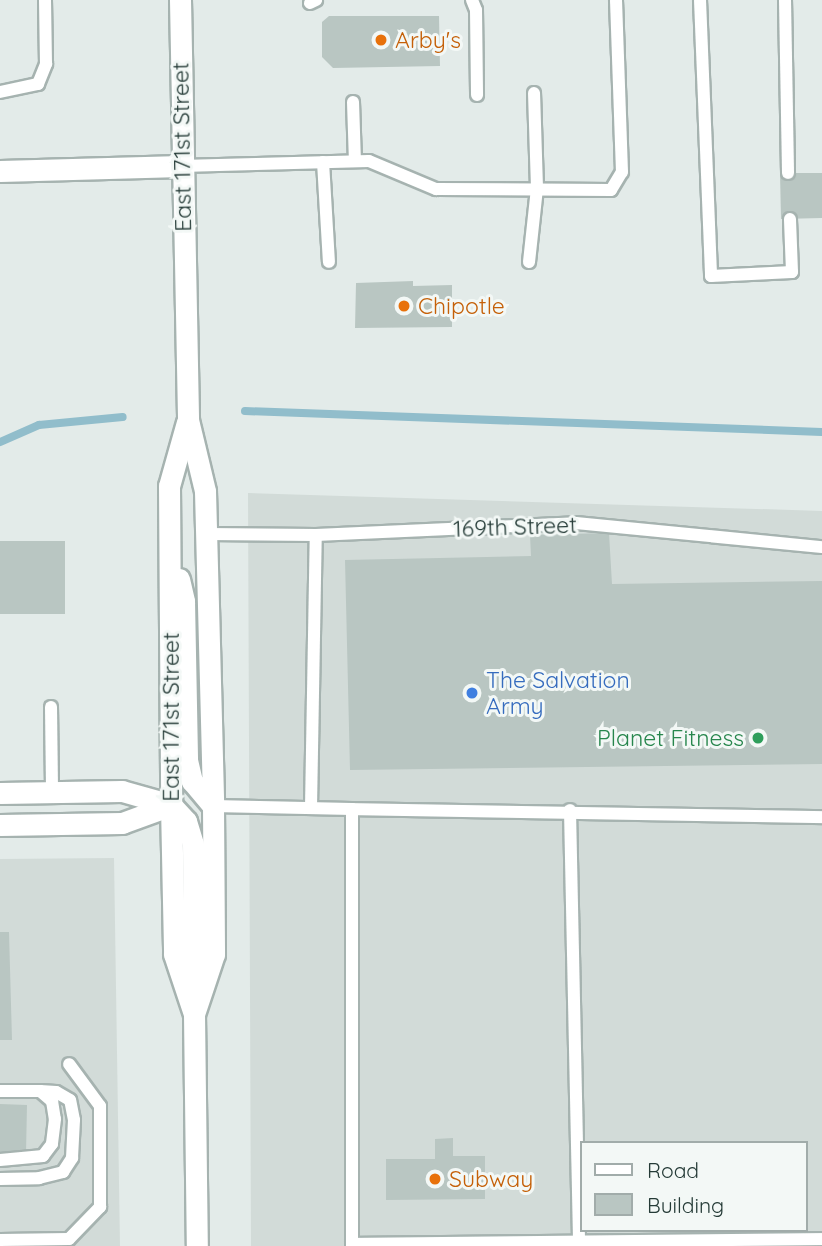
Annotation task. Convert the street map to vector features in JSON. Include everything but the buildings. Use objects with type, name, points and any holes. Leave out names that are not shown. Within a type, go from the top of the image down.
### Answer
[{"type":"main road","name":"East 171st Street","points":[[180,0],[181,166],[188,420],[205,491],[213,806],[214,954],[194,1014]]},
{"type":"main road","points":[[0,171],[181,166]]},
{"type":"main road","name":"East 171st Street","points":[[188,420],[169,486],[171,806],[174,954],[194,1014],[197,1246]]},
{"type":"main road","points":[[169,543],[184,601],[187,760],[192,781],[213,806]]},
{"type":"main road","points":[[0,793],[122,791],[171,806]]},
{"type":"main road","points":[[0,825],[122,823],[171,806]]},
{"type":"lane","points":[[0,92],[20,92],[38,84],[46,64],[45,0]]},
{"type":"lane","points":[[472,0],[476,10],[477,95]]},
{"type":"lane","points":[[181,166],[369,161],[436,189],[615,188],[621,178],[616,0]]},
{"type":"lane","points":[[700,0],[711,276],[792,272],[790,219]]},
{"type":"lane","points":[[785,0],[789,173]]},
{"type":"lane","points":[[528,262],[537,188],[534,93]]},
{"type":"lane","points":[[353,102],[355,161]]},
{"type":"lane","points":[[323,162],[329,262]]},
{"type":"lane","name":"169th Street","points":[[207,534],[316,536],[576,523],[822,547]]},
{"type":"lane","points":[[311,808],[316,536]]},
{"type":"lane","points":[[51,707],[52,791]]},
{"type":"lane","points":[[213,806],[570,810],[822,817]]},
{"type":"lane","points":[[352,808],[352,1245],[822,1239]]},
{"type":"lane","points":[[570,810],[579,1244]]},
{"type":"lane","points":[[0,1240],[69,1243],[100,1207],[100,1106],[69,1064]]},
{"type":"lane","points":[[0,1091],[56,1092],[70,1100],[74,1120],[72,1158],[63,1172],[0,1179]]},
{"type":"lane","points":[[0,1160],[43,1156],[52,1144],[51,1101],[40,1091]]},
{"type":"shaded area","points":[[248,493],[822,511],[822,1246],[251,1246]]},
{"type":"shaded area","points":[[114,858],[120,1246],[0,1246],[0,859]]},
{"type":"waterway","points":[[245,411],[822,432]]},
{"type":"waterway","points":[[0,442],[39,425],[123,417]]},
{"type":"place","name":"Arby's","points":[[381,40]]},
{"type":"place","name":"Chipotle","points":[[404,306]]},
{"type":"place","name":"The Salvation Army","points":[[472,693]]},
{"type":"place","name":"Planet Fitness","points":[[758,738]]},
{"type":"place","name":"Subway","points":[[435,1179]]}]
